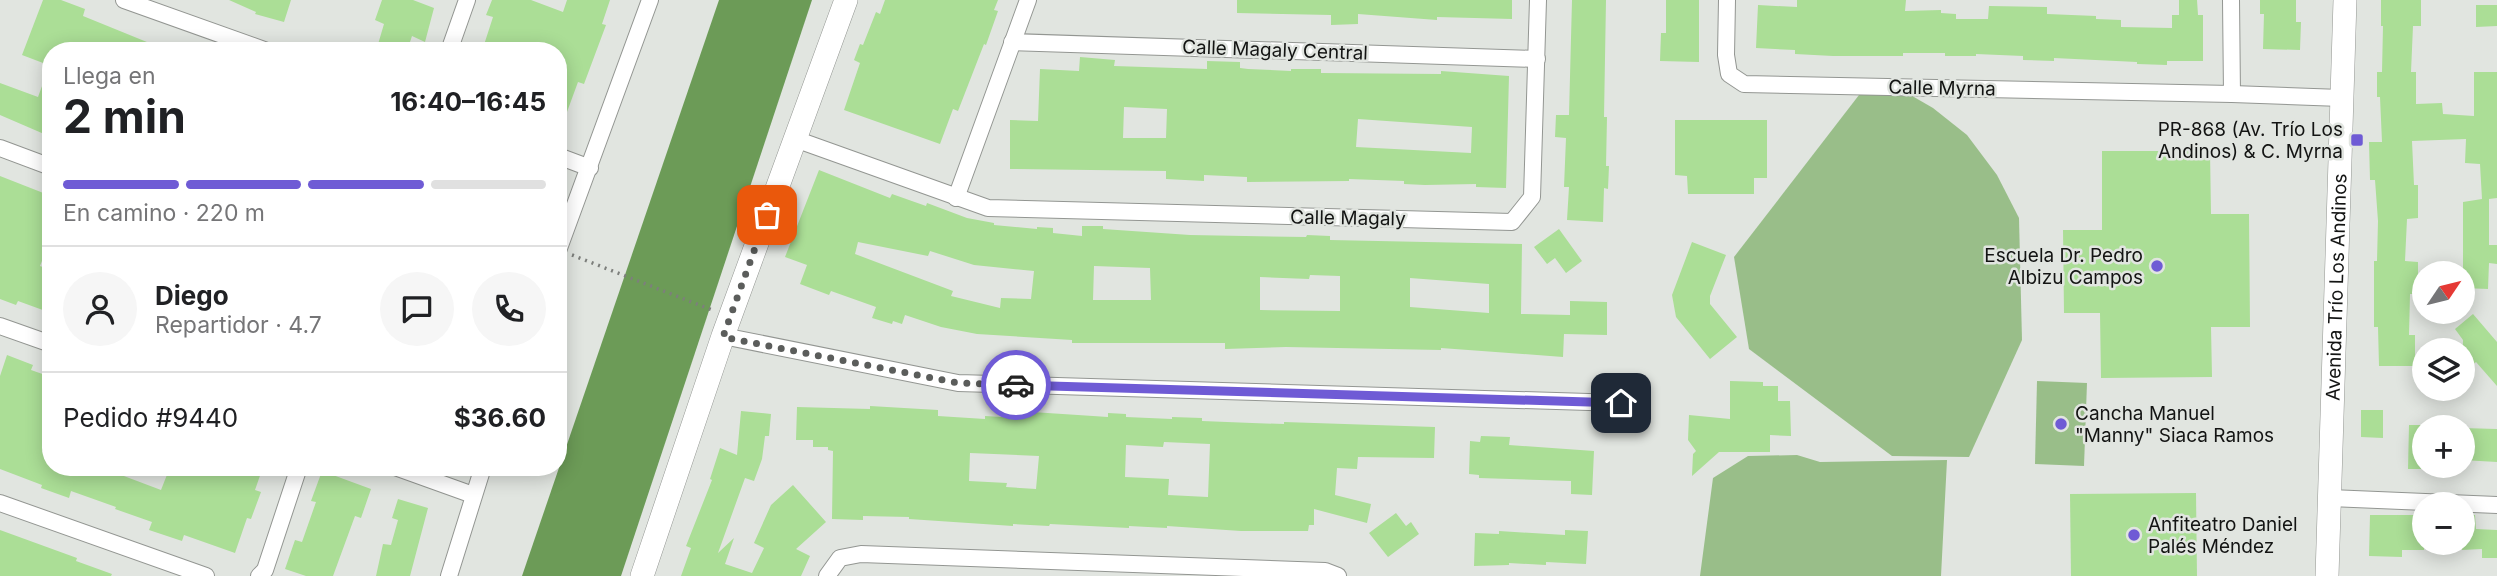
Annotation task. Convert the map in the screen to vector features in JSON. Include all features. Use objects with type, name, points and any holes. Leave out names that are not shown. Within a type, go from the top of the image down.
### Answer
[{"type":"street","points":[[124,0],[242,42]]},
{"type":"street","points":[[452,42],[467,0]]},
{"type":"street","points":[[567,228],[650,0]]},
{"type":"street","points":[[642,576],[723,337],[846,0]]},
{"type":"street","points":[[956,198],[1028,0]]},
{"type":"street","name":"Calle Magaly","points":[[795,139],[988,208],[1512,222],[1532,197],[1538,0]]},
{"type":"street","name":"Calle Myrna","points":[[1727,0],[1726,55],[1729,74],[1744,84],[2232,94],[2342,99]]},
{"type":"street","points":[[2231,0],[2232,94]]},
{"type":"street","name":"Avenida Trío Los Andinos","points":[[2327,576],[2344,0]]},
{"type":"street","name":"Calle Magaly Central","points":[[1012,42],[1537,59]]},
{"type":"street","points":[[0,148],[42,164]]},
{"type":"street","points":[[567,159],[590,168]]},
{"type":"street","points":[[0,326],[42,341]]},
{"type":"street","points":[[723,337],[958,383],[1621,403]]},
{"type":"street","points":[[259,576],[265,570],[296,476]]},
{"type":"street","points":[[420,476],[474,495]]},
{"type":"street","points":[[449,576],[480,476]]},
{"type":"street","points":[[2330,498],[2497,505]]},
{"type":"street","points":[[0,503],[206,576]]},
{"type":"street","points":[[827,576],[840,558],[861,554],[1325,571],[1338,576]]},
{"type":"path","points":[[594,264],[715,311]]},
{"type":"shaded area","points":[[719,0],[812,0],[621,576],[522,576],[556,476],[567,476],[567,444]]},
{"type":"shaded area","points":[[1907,93],[1933,108],[1967,135],[1997,175],[2019,218],[2022,340],[1969,457],[1892,456],[1749,349],[1734,257],[1859,95]]},
{"type":"shaded area","name":"Cancha Manuel \"Manny\" Siaca Ramos","points":[[2037,381],[2087,383],[2084,466],[2035,464]]},
{"type":"shaded area","points":[[1797,455],[1820,462],[1947,460],[1941,576],[1700,576],[1713,478],[1748,456]]},
{"type":"building","points":[[43,0],[61,0],[85,9],[83,16],[147,42],[42,42],[42,63],[22,55]]},
{"type":"building","points":[[229,0],[291,0],[284,22],[255,14],[256,12]]},
{"type":"building","points":[[382,0],[413,0],[434,8],[425,42],[412,36],[410,42],[379,42],[384,24],[375,20]]},
{"type":"building","points":[[492,0],[531,0],[563,12],[567,0],[610,0],[602,24],[606,25],[584,84],[578,82],[567,112],[567,42],[485,42],[493,17],[486,15]]},
{"type":"building","points":[[885,0],[998,0],[994,10],[998,11],[986,45],[984,44],[958,111],[953,109],[940,144],[844,110],[860,63],[854,60],[876,12],[880,14]]},
{"type":"building","points":[[1237,0],[1512,0],[1512,19],[1437,17],[1437,20],[1358,14],[1358,24],[1331,25],[1331,15],[1237,13]]},
{"type":"building","points":[[1572,0],[1606,0],[1604,117],[1607,117],[1606,166],[1609,166],[1608,189],[1604,188],[1603,222],[1567,220],[1569,187],[1564,187],[1566,138],[1555,137],[1556,115],[1569,115]]},
{"type":"building","points":[[1666,0],[1699,0],[1699,62],[1660,61],[1661,33],[1666,33]]},
{"type":"building","points":[[1797,0],[1906,0],[1905,11],[1941,10],[1941,13],[1956,14],[1956,19],[1988,19],[1989,6],[2047,7],[2047,14],[2121,20],[2121,27],[2172,28],[2172,15],[2179,15],[2179,0],[2197,0],[2198,15],[2203,15],[2203,61],[2167,61],[2167,65],[2054,58],[2054,61],[2023,60],[2023,56],[1976,54],[1945,56],[1945,53],[1833,56],[1756,48],[1758,5],[1797,7]]},
{"type":"building","points":[[2260,0],[2296,0],[2296,22],[2301,22],[2300,50],[2263,49],[2264,14],[2260,14]]},
{"type":"building","points":[[2381,0],[2421,0],[2421,26],[2413,26],[2411,72],[2416,72],[2416,104],[2442,103],[2443,114],[2474,116],[2474,72],[2497,72],[2497,198],[2489,199],[2489,245],[2497,245],[2497,264],[2489,263],[2488,289],[2475,288],[2475,261],[2463,261],[2463,202],[2482,199],[2480,164],[2465,163],[2466,139],[2412,141],[2414,185],[2418,185],[2418,218],[2407,219],[2405,261],[2412,262],[2409,335],[2415,335],[2415,338],[2412,338],[2412,366],[2379,366],[2378,327],[2374,327],[2374,261],[2377,261],[2378,221],[2375,180],[2370,180],[2369,142],[2382,142],[2380,97],[2377,97],[2377,72],[2382,72]]},
{"type":"building","points":[[2476,5],[2497,5],[2497,26],[2476,27]]},
{"type":"building","points":[[1080,57],[1115,60],[1114,66],[1207,69],[1207,61],[1240,62],[1240,68],[1248,69],[1321,69],[1321,73],[1441,74],[1441,71],[1509,76],[1506,188],[1476,187],[1476,184],[1425,185],[1404,184],[1404,181],[1349,179],[1247,182],[1247,177],[1204,175],[1204,181],[1166,179],[1166,171],[1010,169],[1010,120],[1038,121],[1040,69],[1079,71]],"holes":[[[1124,107],[1167,109],[1166,138],[1123,138]],[[1358,119],[1472,127],[1471,153],[1356,147]]]},
{"type":"building","points":[[0,83],[38,97],[42,86],[42,133],[0,115]]},
{"type":"building","points":[[1675,120],[1767,120],[1767,178],[1754,178],[1754,194],[1688,194],[1687,176],[1675,175]]},
{"type":"building","points":[[2102,151],[2210,151],[2211,214],[2249,214],[2250,327],[2211,327],[2212,377],[2101,378],[2100,313],[2064,313],[2063,230],[2102,230]]},
{"type":"building","points":[[819,170],[890,198],[892,194],[926,206],[927,203],[994,225],[1053,228],[1053,233],[1082,236],[1082,226],[1103,226],[1103,229],[1190,235],[1307,235],[1330,236],[1330,240],[1522,244],[1521,314],[1570,315],[1570,301],[1607,302],[1607,335],[1564,334],[1563,357],[1441,348],[1225,349],[1225,343],[1072,343],[1072,340],[977,334],[941,327],[905,315],[902,324],[872,318],[876,307],[831,291],[829,295],[800,284],[807,265],[785,257]],"holes":[[[858,242],[928,256],[930,251],[974,265],[1034,271],[1031,299],[1001,298],[1000,308],[951,296],[953,291],[855,254]],[[1094,266],[1150,268],[1151,300],[1093,300]],[[1310,275],[1340,276],[1340,311],[1260,310],[1260,277],[1309,279]],[[1410,278],[1489,284],[1489,313],[1410,307]]]},
{"type":"building","points":[[0,176],[42,192],[42,310],[18,301],[16,305],[0,299]]},
{"type":"building","points":[[1559,229],[1582,261],[1566,273],[1555,258],[1547,264],[1534,247]]},
{"type":"building","points":[[1692,242],[1726,255],[1710,296],[1710,304],[1737,337],[1710,359],[1676,317],[1672,295]]},
{"type":"building","points":[[2475,316],[2497,342],[2497,386],[2475,363],[2475,338],[2462,338],[2455,329],[2461,324],[2475,324]]},
{"type":"building","points":[[7,355],[33,365],[31,370],[42,374],[42,476],[124,476],[161,490],[166,476],[260,476],[255,490],[261,492],[251,519],[247,518],[235,553],[184,535],[182,541],[149,530],[152,522],[115,509],[116,507],[71,491],[69,498],[0,469],[0,376]]},
{"type":"building","points":[[1730,381],[1763,382],[1763,386],[1778,386],[1778,401],[1790,401],[1791,436],[1770,435],[1770,452],[1719,452],[1692,476],[1693,454],[1696,451],[1688,440],[1689,415],[1730,419]]},
{"type":"building","points":[[870,406],[938,410],[938,416],[985,419],[985,416],[1017,418],[1017,411],[1108,417],[1108,413],[1126,414],[1126,417],[1202,418],[1202,421],[1252,423],[1435,427],[1434,458],[1358,457],[1357,469],[1337,468],[1335,495],[1371,504],[1367,523],[1314,509],[1314,525],[1309,525],[1308,531],[1050,524],[1013,526],[909,517],[863,516],[863,520],[832,519],[833,451],[828,450],[828,447],[813,447],[813,440],[796,440],[797,407],[870,409]],"holes":[[[1164,442],[1210,444],[1208,497],[1168,495],[1169,479],[1125,477],[1126,445],[1163,447]],[[970,453],[1039,456],[1036,489],[1006,487],[1007,483],[969,481]]]},
{"type":"building","points":[[2361,410],[2383,410],[2383,438],[2361,437]]},
{"type":"building","points":[[741,411],[771,414],[769,436],[765,436],[762,459],[754,481],[745,478],[718,553],[734,538],[725,564],[752,573],[764,548],[754,543],[771,505],[793,485],[826,522],[796,549],[810,556],[801,576],[681,576],[691,548],[686,546],[712,480],[710,479],[720,448],[737,455]]},
{"type":"building","points":[[2409,425],[2412,425],[2412,469],[2408,469]]},
{"type":"building","points":[[2475,428],[2497,429],[2497,462],[2475,461]]},
{"type":"building","points":[[1481,436],[1510,437],[1509,445],[1594,451],[1592,495],[1571,494],[1571,481],[1479,478],[1479,475],[1469,474],[1470,441],[1480,442]]},
{"type":"building","points":[[320,476],[336,476],[371,489],[361,518],[355,516],[333,576],[306,576],[285,569],[295,540],[302,542],[316,502],[311,501]]},
{"type":"building","name":"Anfiteatro Daniel Palés Méndez","points":[[2196,493],[2197,576],[2071,576],[2070,494]]},
{"type":"building","points":[[398,499],[428,508],[410,576],[376,576],[383,544],[391,545],[398,520],[392,518]]},
{"type":"building","points":[[1396,513],[1406,526],[1411,522],[1419,534],[1388,557],[1369,533]]},
{"type":"building","points":[[2370,515],[2412,515],[2412,550],[2402,550],[2402,557],[2369,556]]},
{"type":"building","points":[[2475,515],[2476,529],[2497,530],[2497,558],[2482,558],[2482,549],[2475,549]]},
{"type":"building","points":[[0,530],[77,558],[76,561],[112,574],[0,576]]},
{"type":"building","points":[[1565,530],[1588,531],[1586,564],[1546,562],[1546,565],[1509,563],[1474,566],[1475,533],[1499,534],[1499,531],[1565,535]]},
{"type":"way so far","points":[[767,215],[723,337],[958,383],[1016,385]]},
{"type":"place","name":"PR-868 (Av. Trío Los Andinos) & C. Myrna","points":[[2357,140]]},
{"type":"place","name":"Escuela Dr. Pedro Albizu Campos","points":[[2157,266]]},
{"type":"place","name":"Cancha Manuel \"Manny\" Siaca Ramos","points":[[2061,424]]},
{"type":"place","name":"Anfiteatro Daniel Palés Méndez","points":[[2134,535]]},
{"type":"route","points":[[1016,385],[1621,403]]}]
